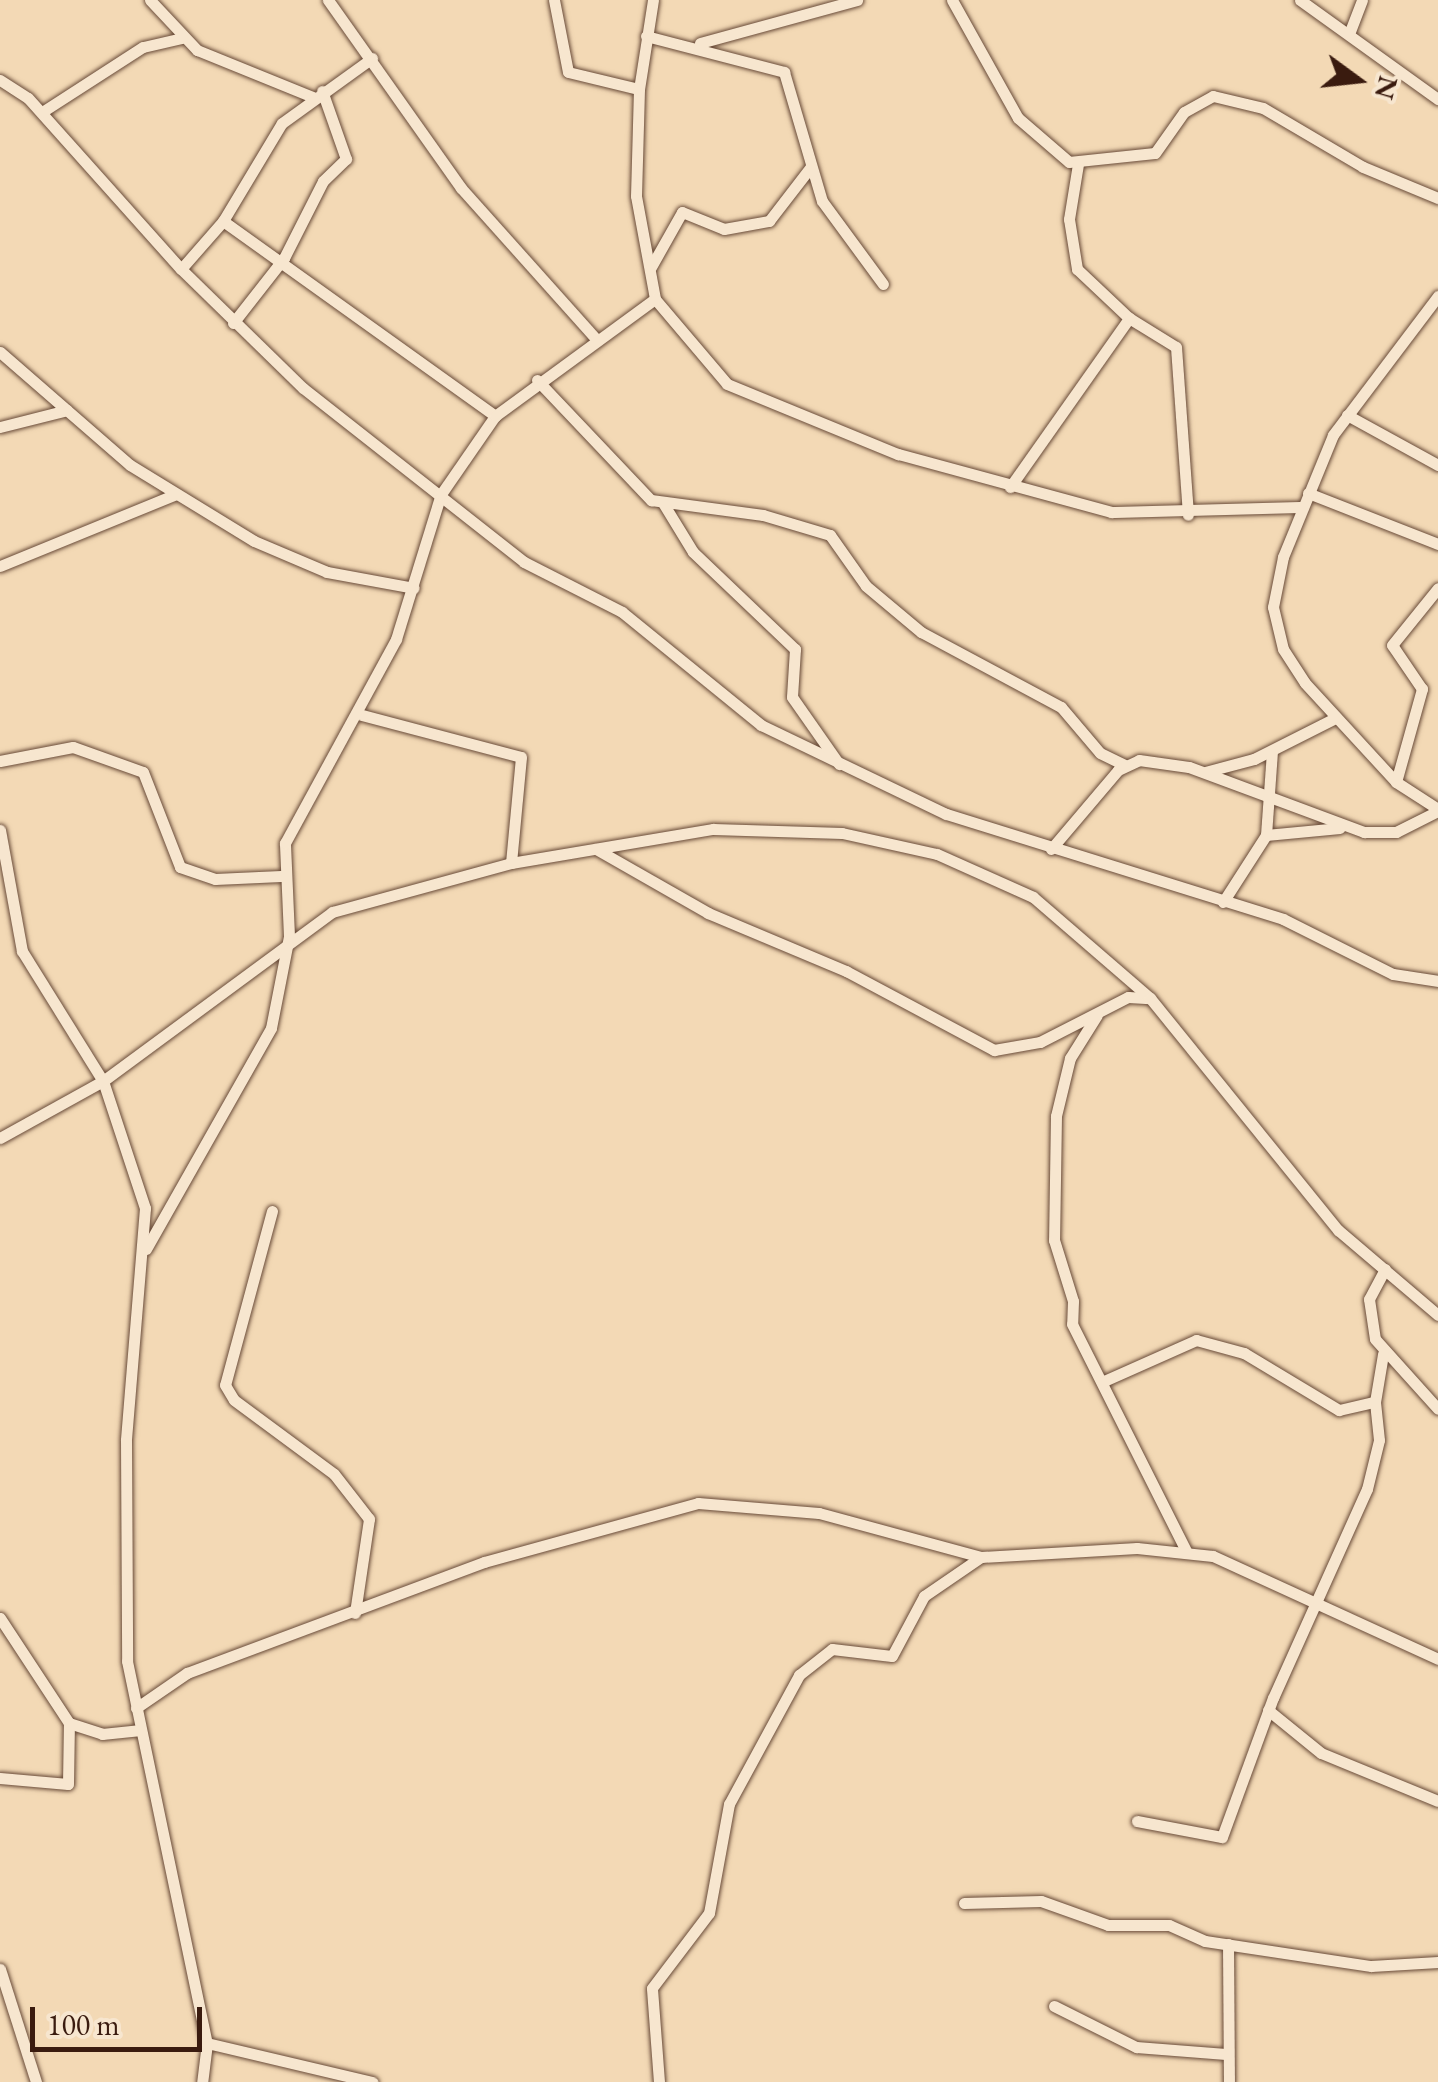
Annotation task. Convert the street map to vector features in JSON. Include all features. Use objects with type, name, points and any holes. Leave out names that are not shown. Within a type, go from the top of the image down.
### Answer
[{"type":"street","points":[[150,0],[182,38],[318,94],[348,154],[323,181],[284,258],[233,324]]},
{"type":"street","points":[[328,0],[461,188],[594,337]]},
{"type":"street","points":[[554,0],[568,72],[640,90]]},
{"type":"street","points":[[653,0],[640,90],[636,196],[655,298],[712,370],[745,396],[1010,487],[1110,512],[1188,515],[1303,507]]},
{"type":"street","points":[[789,0],[792,14]]},
{"type":"street","points":[[696,44],[792,14],[857,0]]},
{"type":"street","points":[[952,0],[1018,118],[1078,164],[1155,154],[1184,112],[1213,96],[1263,108],[1363,167],[1438,198]]},
{"type":"street","points":[[1300,0],[1349,34],[1388,70],[1438,99]]},
{"type":"street","points":[[1349,34],[1362,0]]},
{"type":"street","points":[[646,36],[696,44],[784,72],[810,168],[835,227],[883,284]]},
{"type":"street","points":[[42,112],[143,47],[182,38]]},
{"type":"street","points":[[181,270],[223,221],[248,167],[318,94],[372,58]]},
{"type":"street","points":[[0,80],[42,112],[233,324],[524,562],[622,612],[761,725],[946,814],[1282,919],[1393,974],[1438,981]]},
{"type":"street","points":[[1078,164],[1070,196],[1072,257],[1129,318],[1176,347],[1188,515]]},
{"type":"street","points":[[650,267],[682,212],[724,228],[769,221],[810,168]]},
{"type":"street","points":[[223,221],[284,258],[495,416]]},
{"type":"street","points":[[1438,296],[1347,415],[1308,493],[1277,582],[1276,628],[1334,718],[1396,782],[1438,810]]},
{"type":"street","points":[[146,1249],[271,1028],[289,936],[281,876],[302,804],[362,715],[414,588],[441,494],[495,416],[594,337],[655,298]]},
{"type":"street","points":[[1010,487],[1129,318]]},
{"type":"street","points":[[0,352],[177,494],[291,560],[414,588]]},
{"type":"street","points":[[537,380],[644,494],[662,503],[764,515],[830,535],[866,586],[908,622],[1061,707],[1100,753],[1125,765]]},
{"type":"street","points":[[0,426],[68,410]]},
{"type":"street","points":[[1347,415],[1438,465]]},
{"type":"street","points":[[1308,493],[1438,544]]},
{"type":"street","points":[[0,566],[177,494]]},
{"type":"street","points":[[662,503],[693,552],[794,648],[792,698],[840,764]]},
{"type":"street","points":[[1396,782],[1422,689],[1392,644],[1438,588]]},
{"type":"street","points":[[362,715],[521,757],[511,863]]},
{"type":"street","points":[[1205,772],[1272,750],[1334,718]]},
{"type":"street","points":[[0,761],[73,747],[144,772],[180,867],[215,878],[281,876]]},
{"type":"street","points":[[1223,902],[1266,836],[1272,794],[1272,750]]},
{"type":"street","points":[[1051,849],[1125,765],[1148,760],[1205,772],[1272,794],[1347,828]]},
{"type":"street","points":[[1266,836],[1347,828],[1384,834],[1438,810]]},
{"type":"street","points":[[0,1138],[103,1081],[289,936],[390,892],[511,863],[736,827],[884,840],[1007,881],[1150,998],[1328,1219],[1438,1315]]},
{"type":"street","points":[[0,830],[22,951],[103,1081],[139,1174],[146,1249],[126,1440],[122,1584],[136,1708],[207,2043],[202,2082]]},
{"type":"street","points":[[596,849],[708,914],[860,978],[980,1046],[1040,1042],[1128,997],[1150,998]]},
{"type":"street","points":[[1100,1012],[1062,1086],[1053,1201],[1072,1324],[1104,1381],[1187,1553]]},
{"type":"street","points":[[272,1211],[225,1384],[234,1400],[334,1474],[369,1519],[355,1612]]},
{"type":"street","points":[[1136,1821],[1222,1837],[1268,1710],[1367,1489],[1379,1440],[1375,1402],[1383,1354],[1370,1299],[1385,1268]]},
{"type":"street","points":[[1104,1381],[1196,1340],[1244,1353],[1334,1409],[1375,1402]]},
{"type":"street","points":[[1383,1354],[1438,1409]]},
{"type":"street","points":[[136,1708],[187,1673],[484,1562],[698,1502],[819,1513],[981,1556],[1187,1553],[1230,1560],[1438,1659]]},
{"type":"street","points":[[659,2082],[652,1988],[708,1913],[729,1804],[799,1675],[832,1649],[892,1656],[924,1596],[981,1556]]},
{"type":"street","points":[[0,1618],[69,1723],[68,1784],[0,1778]]},
{"type":"street","points":[[1268,1710],[1321,1753],[1438,1801]]},
{"type":"street","points":[[69,1723],[102,1734],[141,1730]]},
{"type":"street","points":[[964,1903],[1041,1902],[1108,1925],[1168,1925],[1228,1944],[1372,1966],[1438,1962]]},
{"type":"street","points":[[1228,1944],[1229,2082]]},
{"type":"street","points":[[0,1969],[36,2082]]},
{"type":"street","points":[[1054,2006],[1136,2046],[1226,2054]]},
{"type":"street","points":[[207,2043],[372,2082]]}]
